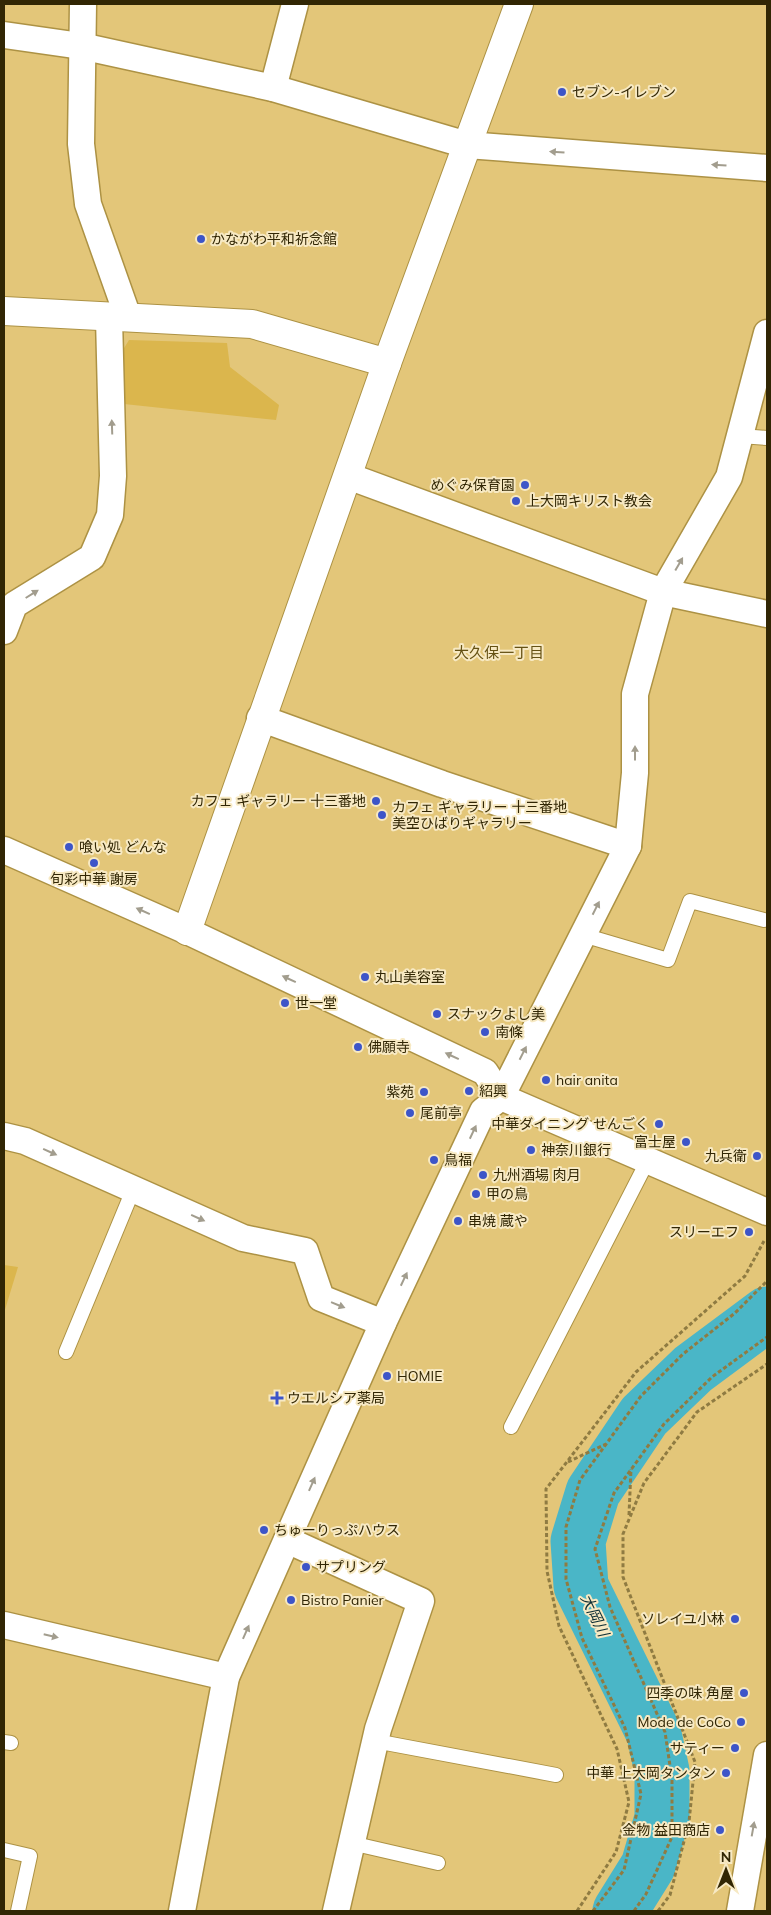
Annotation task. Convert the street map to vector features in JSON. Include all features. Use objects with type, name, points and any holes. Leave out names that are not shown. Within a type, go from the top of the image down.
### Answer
[{"type":"street","points":[[4,631],[14,605],[92,557],[110,515],[118,318],[88,204],[81,144],[83,4]]},
{"type":"street","points":[[273,88],[295,4]]},
{"type":"street","points":[[187,931],[260,718],[387,363],[519,4]]},
{"type":"street","points":[[4,35],[81,46],[273,88],[467,146],[767,168]]},
{"type":"street","points":[[4,311],[252,324],[387,363]]},
{"type":"street","points":[[182,1911],[226,1677],[383,1323],[483,1111],[501,1097],[628,846],[635,773],[635,694],[663,592],[729,477],[767,332]]},
{"type":"street","points":[[348,476],[663,592],[767,614]]},
{"type":"street","points":[[260,718],[442,784],[628,846]]},
{"type":"street","points":[[4,850],[187,931],[485,1072],[501,1097],[767,1212]]},
{"type":"street","points":[[4,1136],[25,1141],[243,1238],[305,1251],[321,1298],[383,1323]]},
{"type":"street","points":[[287,1540],[421,1601],[375,1741],[336,1911]]},
{"type":"street","points":[[4,1625],[226,1677]]},
{"type":"street","points":[[740,1911],[767,1755]]},
{"type":"lane","points":[[740,436],[767,438]]},
{"type":"lane","points":[[583,935],[668,960],[690,901],[764,920]]},
{"type":"lane","points":[[511,1428],[648,1160]]},
{"type":"lane","points":[[66,1352],[133,1190]]},
{"type":"lane","points":[[375,1741],[556,1775]]},
{"type":"lane","points":[[351,1843],[438,1863]]},
{"type":"lane","points":[[4,1850],[30,1856],[18,1911]]},
{"type":"path","points":[[577,1911],[616,1852],[629,1802],[617,1749],[559,1626],[547,1571],[546,1489],[636,1372],[745,1276],[767,1236]]},
{"type":"path","points":[[594,1911],[624,1870],[641,1794],[626,1728],[582,1638],[566,1579],[566,1527],[571,1508],[580,1480],[641,1396],[683,1354],[735,1313],[767,1281]]},
{"type":"path","points":[[634,1911],[646,1894],[672,1837],[672,1779],[665,1732],[610,1607],[595,1548],[614,1493],[664,1424],[712,1377],[767,1337]]},
{"type":"path","points":[[658,1911],[670,1895],[689,1822],[695,1762],[623,1577],[622,1534],[644,1483],[697,1412],[767,1364]]},
{"type":"path","points":[[566,1463],[606,1444]]},
{"type":"path","points":[[629,1518],[631,1468]]},
{"type":"shaded area","points":[[129,340],[227,343],[230,367],[279,405],[276,420],[124,404],[121,353]]},
{"type":"shaded area","points":[[4,1265],[18,1267],[4,1313]]},
{"type":"waterway","name":"大岡川","points":[[620,1911],[648,1866],[662,1818],[662,1771],[654,1734],[581,1586],[578,1541],[593,1492],[644,1416],[693,1369],[767,1314]]},
{"type":"place","name":"セブン-イレブン","points":[[562,92]]},
{"type":"place","name":"かながわ平和祈念館","points":[[201,239]]},
{"type":"place","name":"めぐみ保育園","points":[[525,485]]},
{"type":"place","name":"上大岡キリスト教会","points":[[516,501]]},
{"type":"place","name":"カフェ ギャラリー 十三番地","points":[[376,801]]},
{"type":"place","name":"カフェ ギャラリー 十三番地 美空ひばりギャラリー","points":[[382,815]]},
{"type":"place","name":"喰い処 どんな","points":[[69,847]]},
{"type":"place","name":"旬彩中華 謝房","points":[[94,863]]},
{"type":"place","name":"丸山美容室","points":[[365,977]]},
{"type":"place","name":"世一堂","points":[[285,1003]]},
{"type":"place","name":"スナックよし美","points":[[437,1014]]},
{"type":"place","name":"南條","points":[[485,1032]]},
{"type":"place","name":"佛願寺","points":[[358,1047]]},
{"type":"place","name":"hair anita","points":[[546,1080]]},
{"type":"place","name":"紹興","points":[[469,1091]]},
{"type":"place","name":"紫苑","points":[[424,1092]]},
{"type":"place","name":"尾前亭","points":[[410,1113]]},
{"type":"place","name":"中華ダイニング せんごく","points":[[659,1124]]},
{"type":"place","name":"富士屋","points":[[686,1142]]},
{"type":"place","name":"神奈川銀行","points":[[531,1150]]},
{"type":"place","name":"九兵衛","points":[[757,1156]]},
{"type":"place","name":"鳥福","points":[[434,1160]]},
{"type":"place","name":"九州酒場 肉月","points":[[483,1175]]},
{"type":"place","name":"甲の鳥","points":[[476,1194]]},
{"type":"place","name":"串焼 蔵や","points":[[458,1221]]},
{"type":"place","name":"スリーエフ","points":[[749,1232]]},
{"type":"place","name":"HOMIE","points":[[387,1376]]},
{"type":"place","name":"ウエルシア薬局","points":[[277,1398]]},
{"type":"place","name":"ちゅーりっぷハウス","points":[[264,1530]]},
{"type":"place","name":"サプリング","points":[[306,1567]]},
{"type":"place","name":"Bistro Panier","points":[[291,1600]]},
{"type":"place","name":"ソレイユ小林","points":[[735,1619]]},
{"type":"place","name":"四季の味 角屋","points":[[744,1693]]},
{"type":"place","name":"Mode de CoCo","points":[[741,1722]]},
{"type":"place","name":"サティー","points":[[735,1748]]},
{"type":"place","name":"中華 上大岡タンタン","points":[[726,1773]]},
{"type":"place","name":"金物 益田商店","points":[[720,1830]]},
{"type":"district","name":"大久保一丁目","points":[[499,652]]}]
